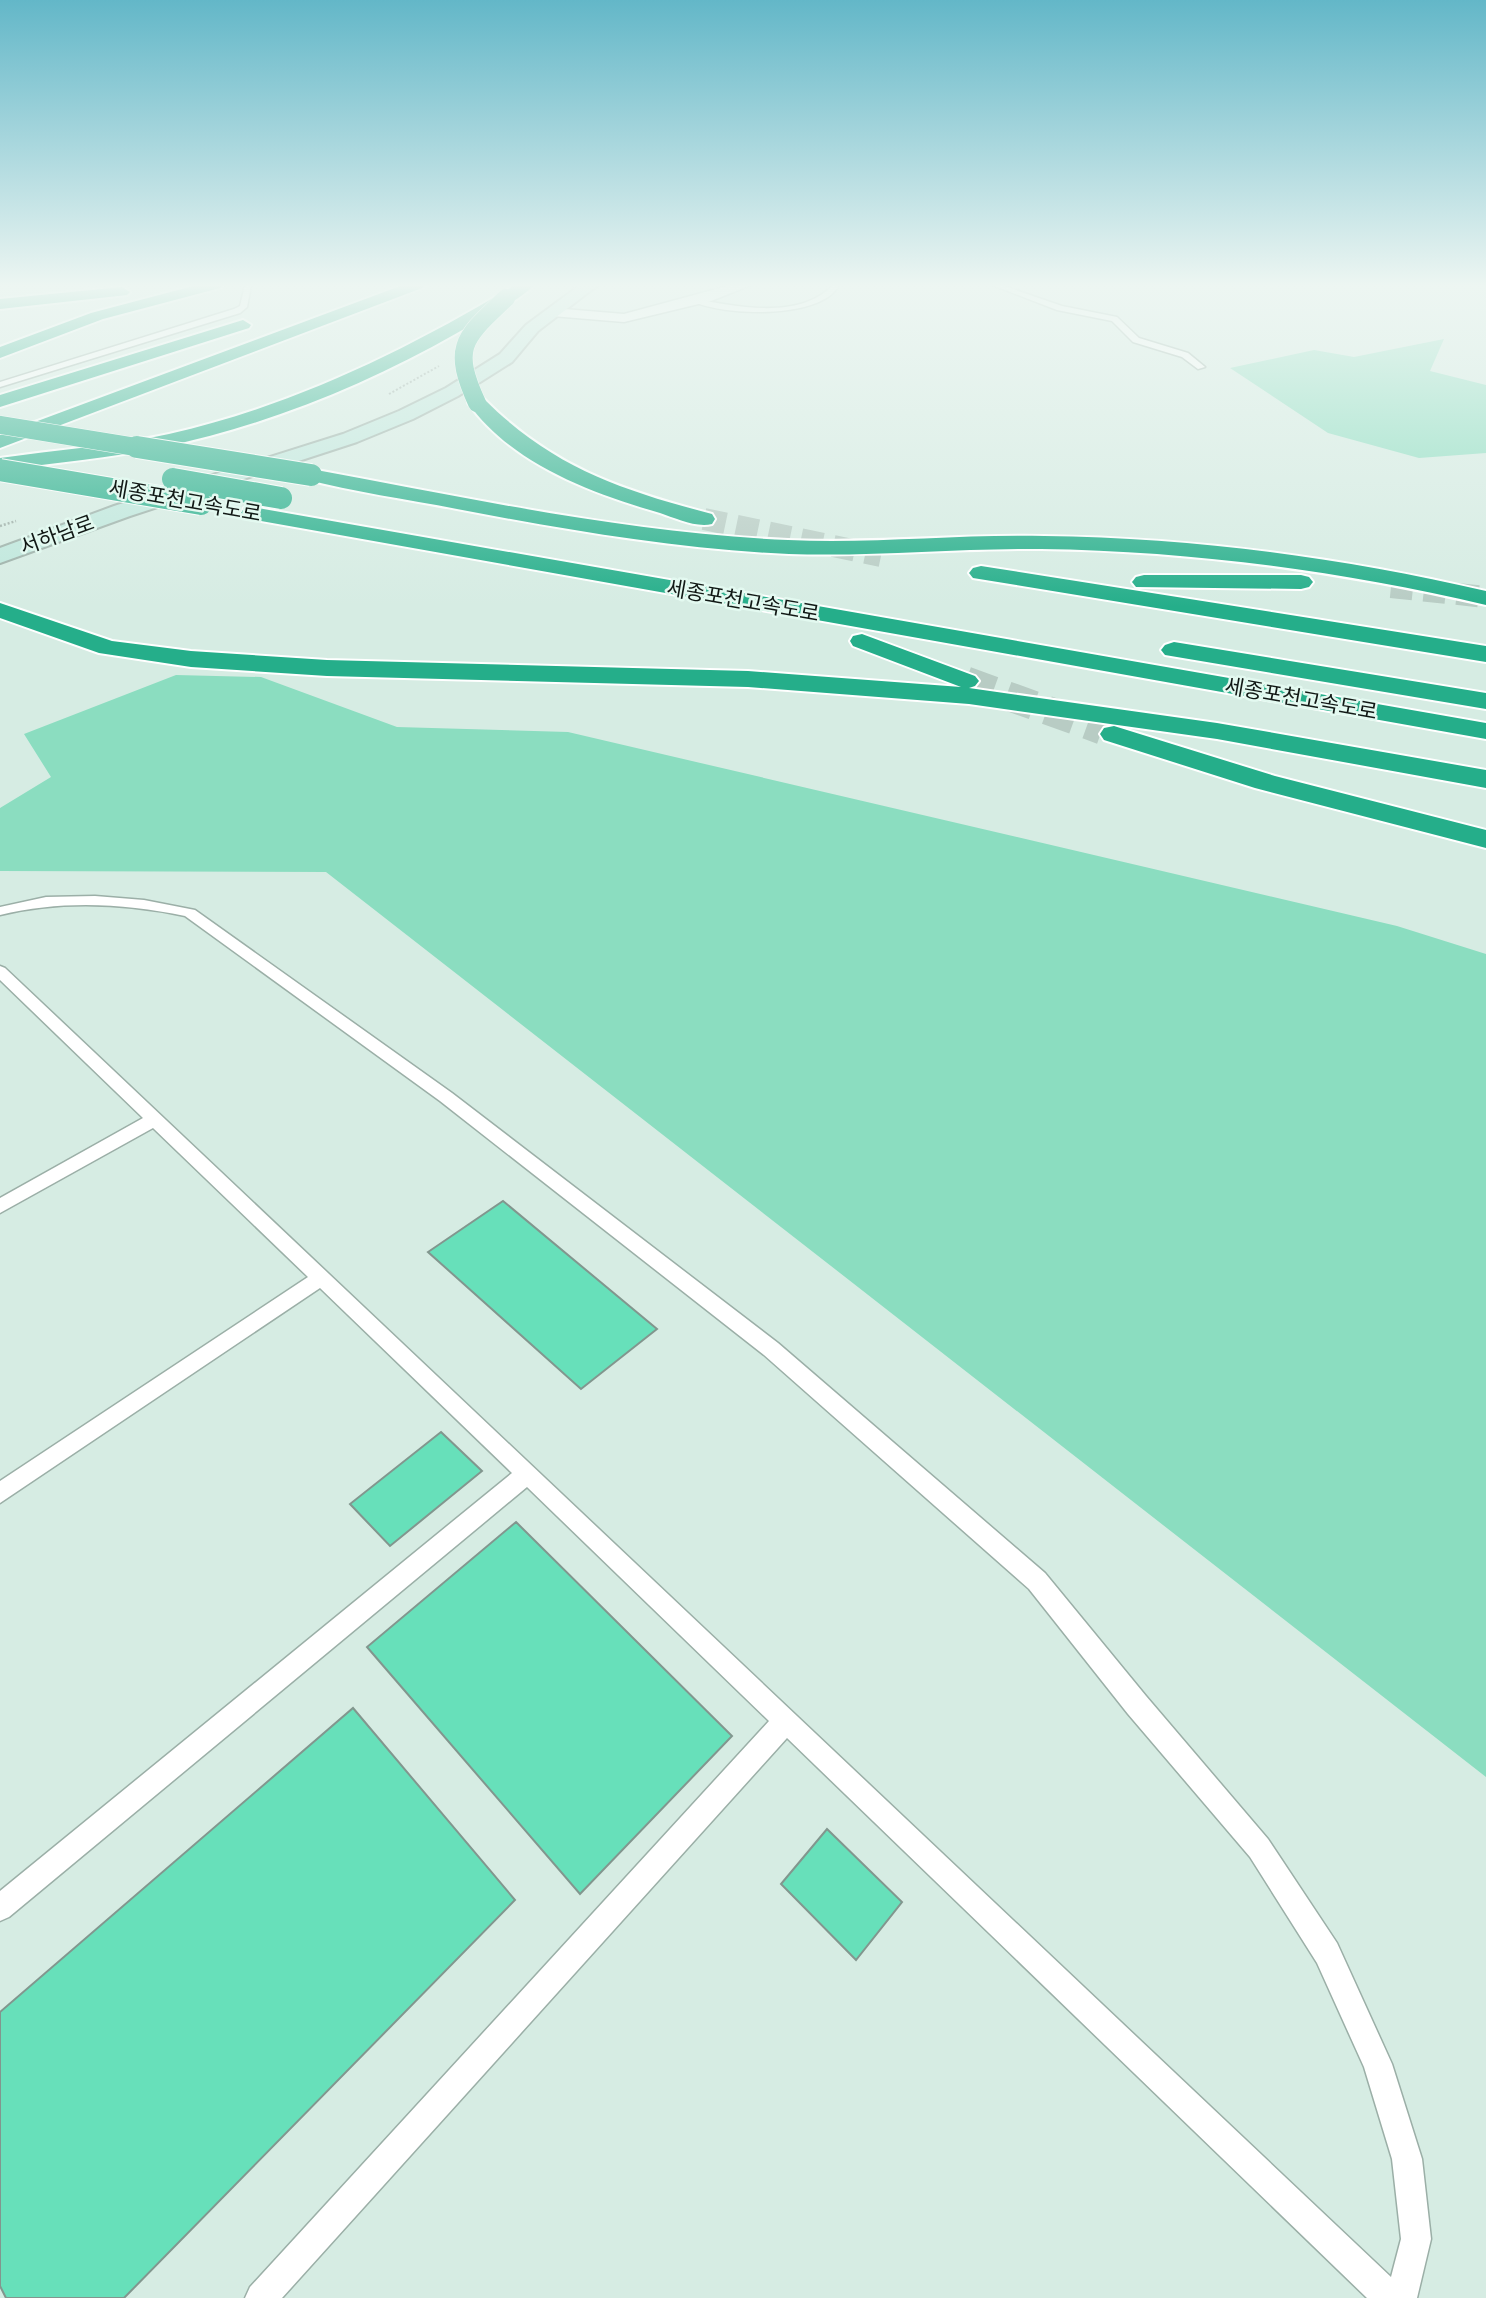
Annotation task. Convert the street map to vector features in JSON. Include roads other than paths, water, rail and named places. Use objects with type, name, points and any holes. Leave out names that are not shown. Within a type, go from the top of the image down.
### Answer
[{"type":"highway","points":[[0,401],[28,392]]},
{"type":"highway","points":[[0,427],[102,392]]},
{"type":"highway","points":[[0,442],[132,392]]},
{"type":"highway","points":[[0,464],[167,440],[254,418],[324,392]]},
{"type":"highway","points":[[472,392],[477,403],[509,435],[556,465],[608,488],[704,519]]},
{"type":"highway","points":[[0,427],[311,475],[612,531],[689,540],[792,547],[978,542],[1137,544],[1315,564],[1486,598]]},
{"type":"highway","name":"세종포천고속도로","points":[[0,450],[511,540],[973,617]]},
{"type":"highway","name":"세종포천고속도로","points":[[0,470],[1484,731]]},
{"type":"highway","points":[[881,556],[1486,654]]},
{"type":"highway","points":[[981,573],[1095,582],[1304,582],[1391,587]]},
{"type":"highway","points":[[664,588],[822,629],[894,651],[966,681]]},
{"type":"highway","points":[[0,610],[108,648],[191,659],[327,668],[748,679],[969,696],[1217,731],[1486,779]]},
{"type":"highway","name":"세종포천고속도로","points":[[1150,646],[1486,701]]},
{"type":"highway","points":[[1102,730],[1265,782],[1486,839]]},
{"type":"highway","points":[[1217,731],[1486,800]]},
{"type":"main road","name":"서하남로","points":[[54,515],[319,433],[409,392]]},
{"type":"main road","name":"서하남로","points":[[0,556],[122,511],[350,438],[452,392]]},
{"type":"lane","points":[[0,911],[48,901],[165,907],[190,913],[446,1097],[771,1349],[1037,1581],[1137,1706],[1259,1848],[1327,1953],[1378,2063],[1406,2159],[1416,2239],[1401,2298]]},
{"type":"lane","points":[[0,971],[1390,2298]]},
{"type":"lane","points":[[0,1206],[155,1119]]},
{"type":"lane","points":[[0,1493],[321,1278]]},
{"type":"lane","points":[[0,1908],[527,1474]]},
{"type":"lane","points":[[261,2298],[786,1721]]},
{"type":"tunnel","points":[[704,519],[881,556]]},
{"type":"tunnel","points":[[1391,587],[1486,597]]},
{"type":"tunnel","points":[[966,681],[1102,730]]}]
